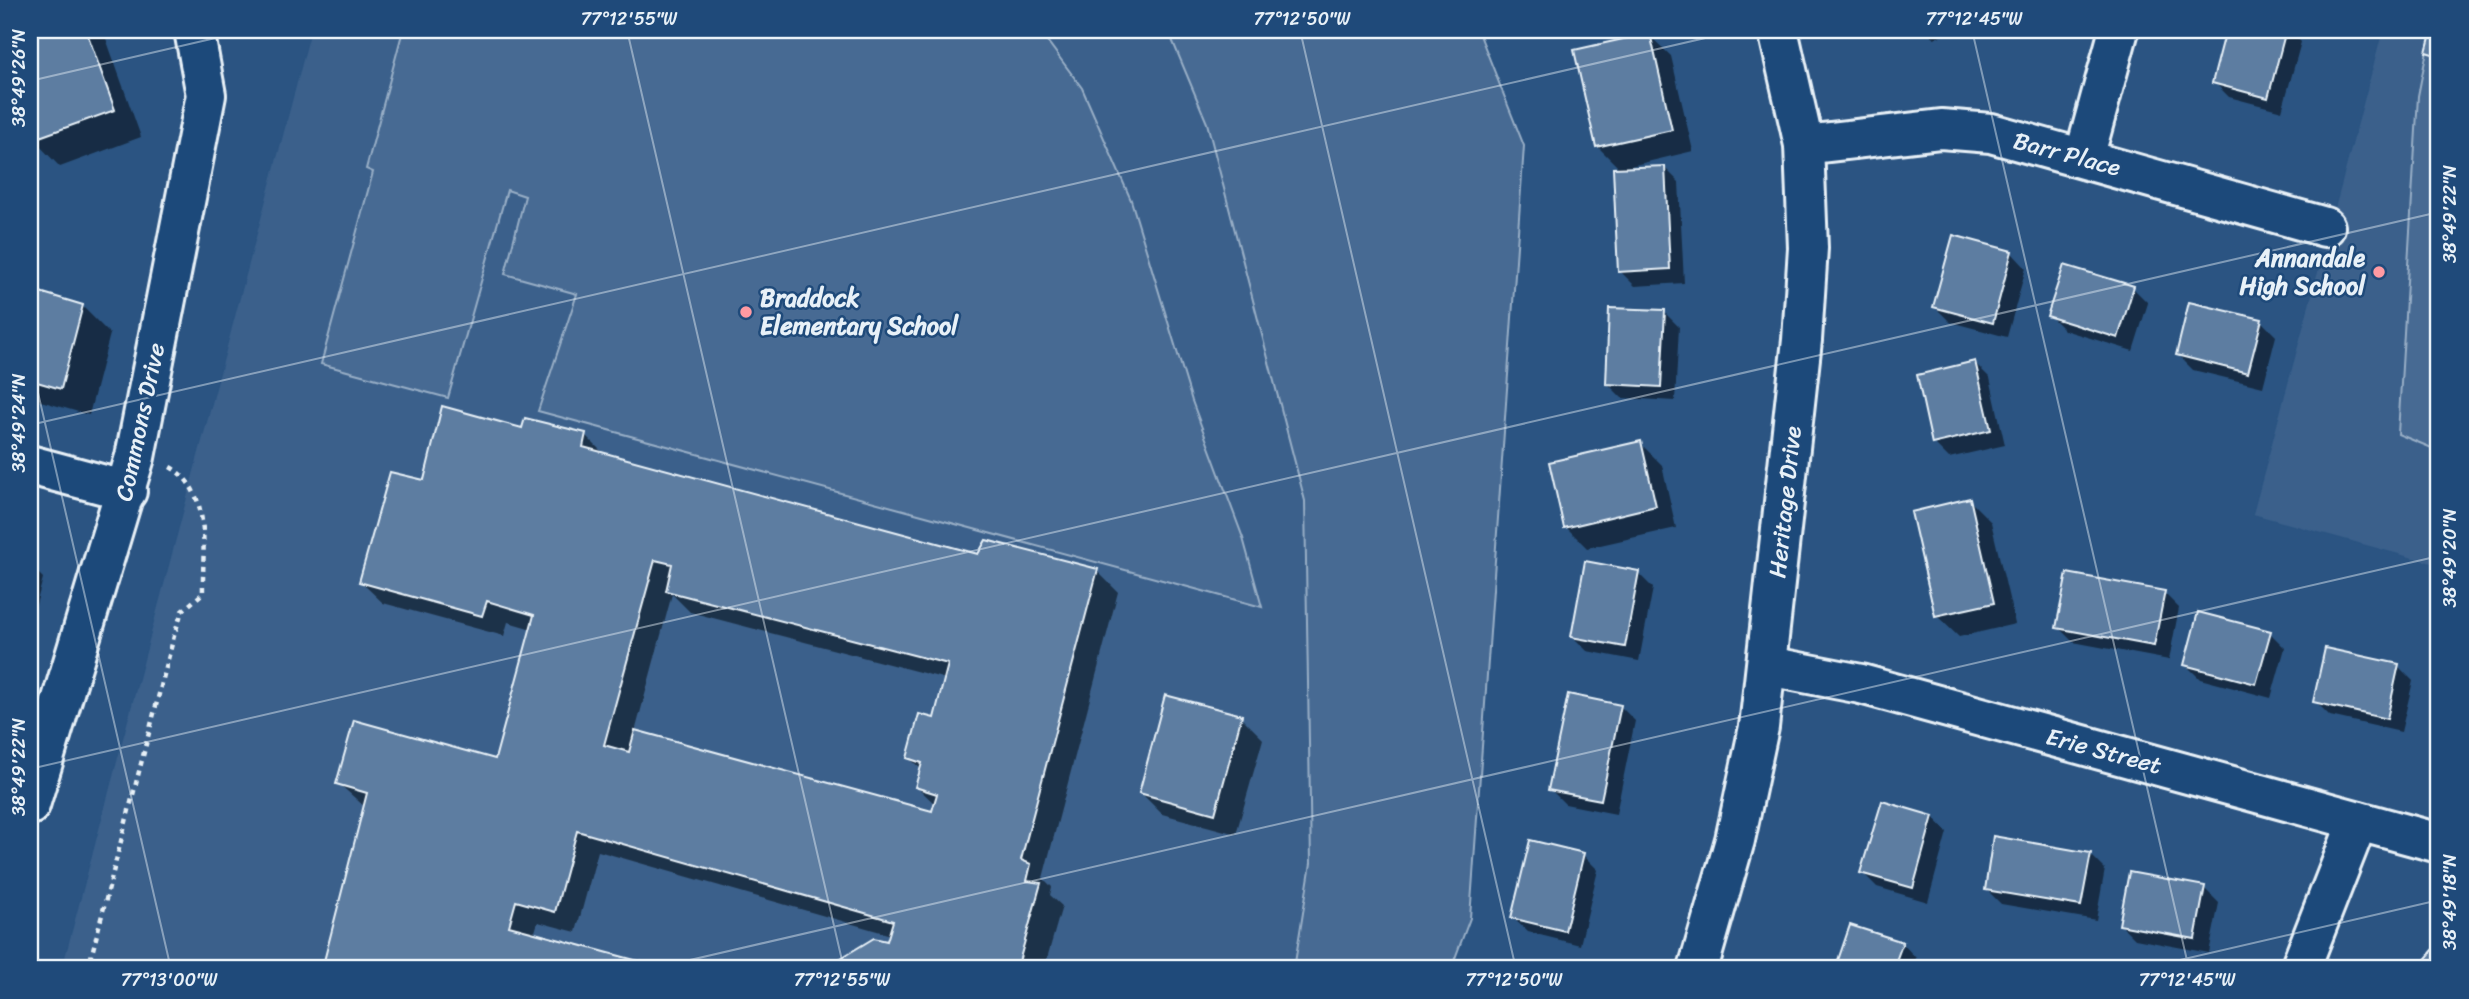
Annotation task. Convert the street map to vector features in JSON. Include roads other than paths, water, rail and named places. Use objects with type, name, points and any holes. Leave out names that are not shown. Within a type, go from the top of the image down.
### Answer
[{"type":"street","name":"Commons Drive","points":[[30,805],[131,474],[206,95],[194,30]]},
{"type":"street","name":"Heritage Drive","points":[[1698,969],[1735,840],[1759,727],[1768,666],[1803,327],[1808,248],[1804,145],[1779,30]]},
{"type":"street","points":[[2084,158],[2119,30]]},
{"type":"street","name":"Barr Place","points":[[1804,145],[1891,132],[1941,129],[1990,133],[2325,227]]},
{"type":"street","points":[[30,465],[131,474]]},
{"type":"street","name":"Erie Street","points":[[1768,666],[1861,684],[2439,843]]},
{"type":"street","points":[[2300,969],[2358,821]]},
{"type":"place","name":"Annandale High School","points":[[2379,272]]},
{"type":"place","name":"Braddock Elementary School","points":[[746,312]]}]
